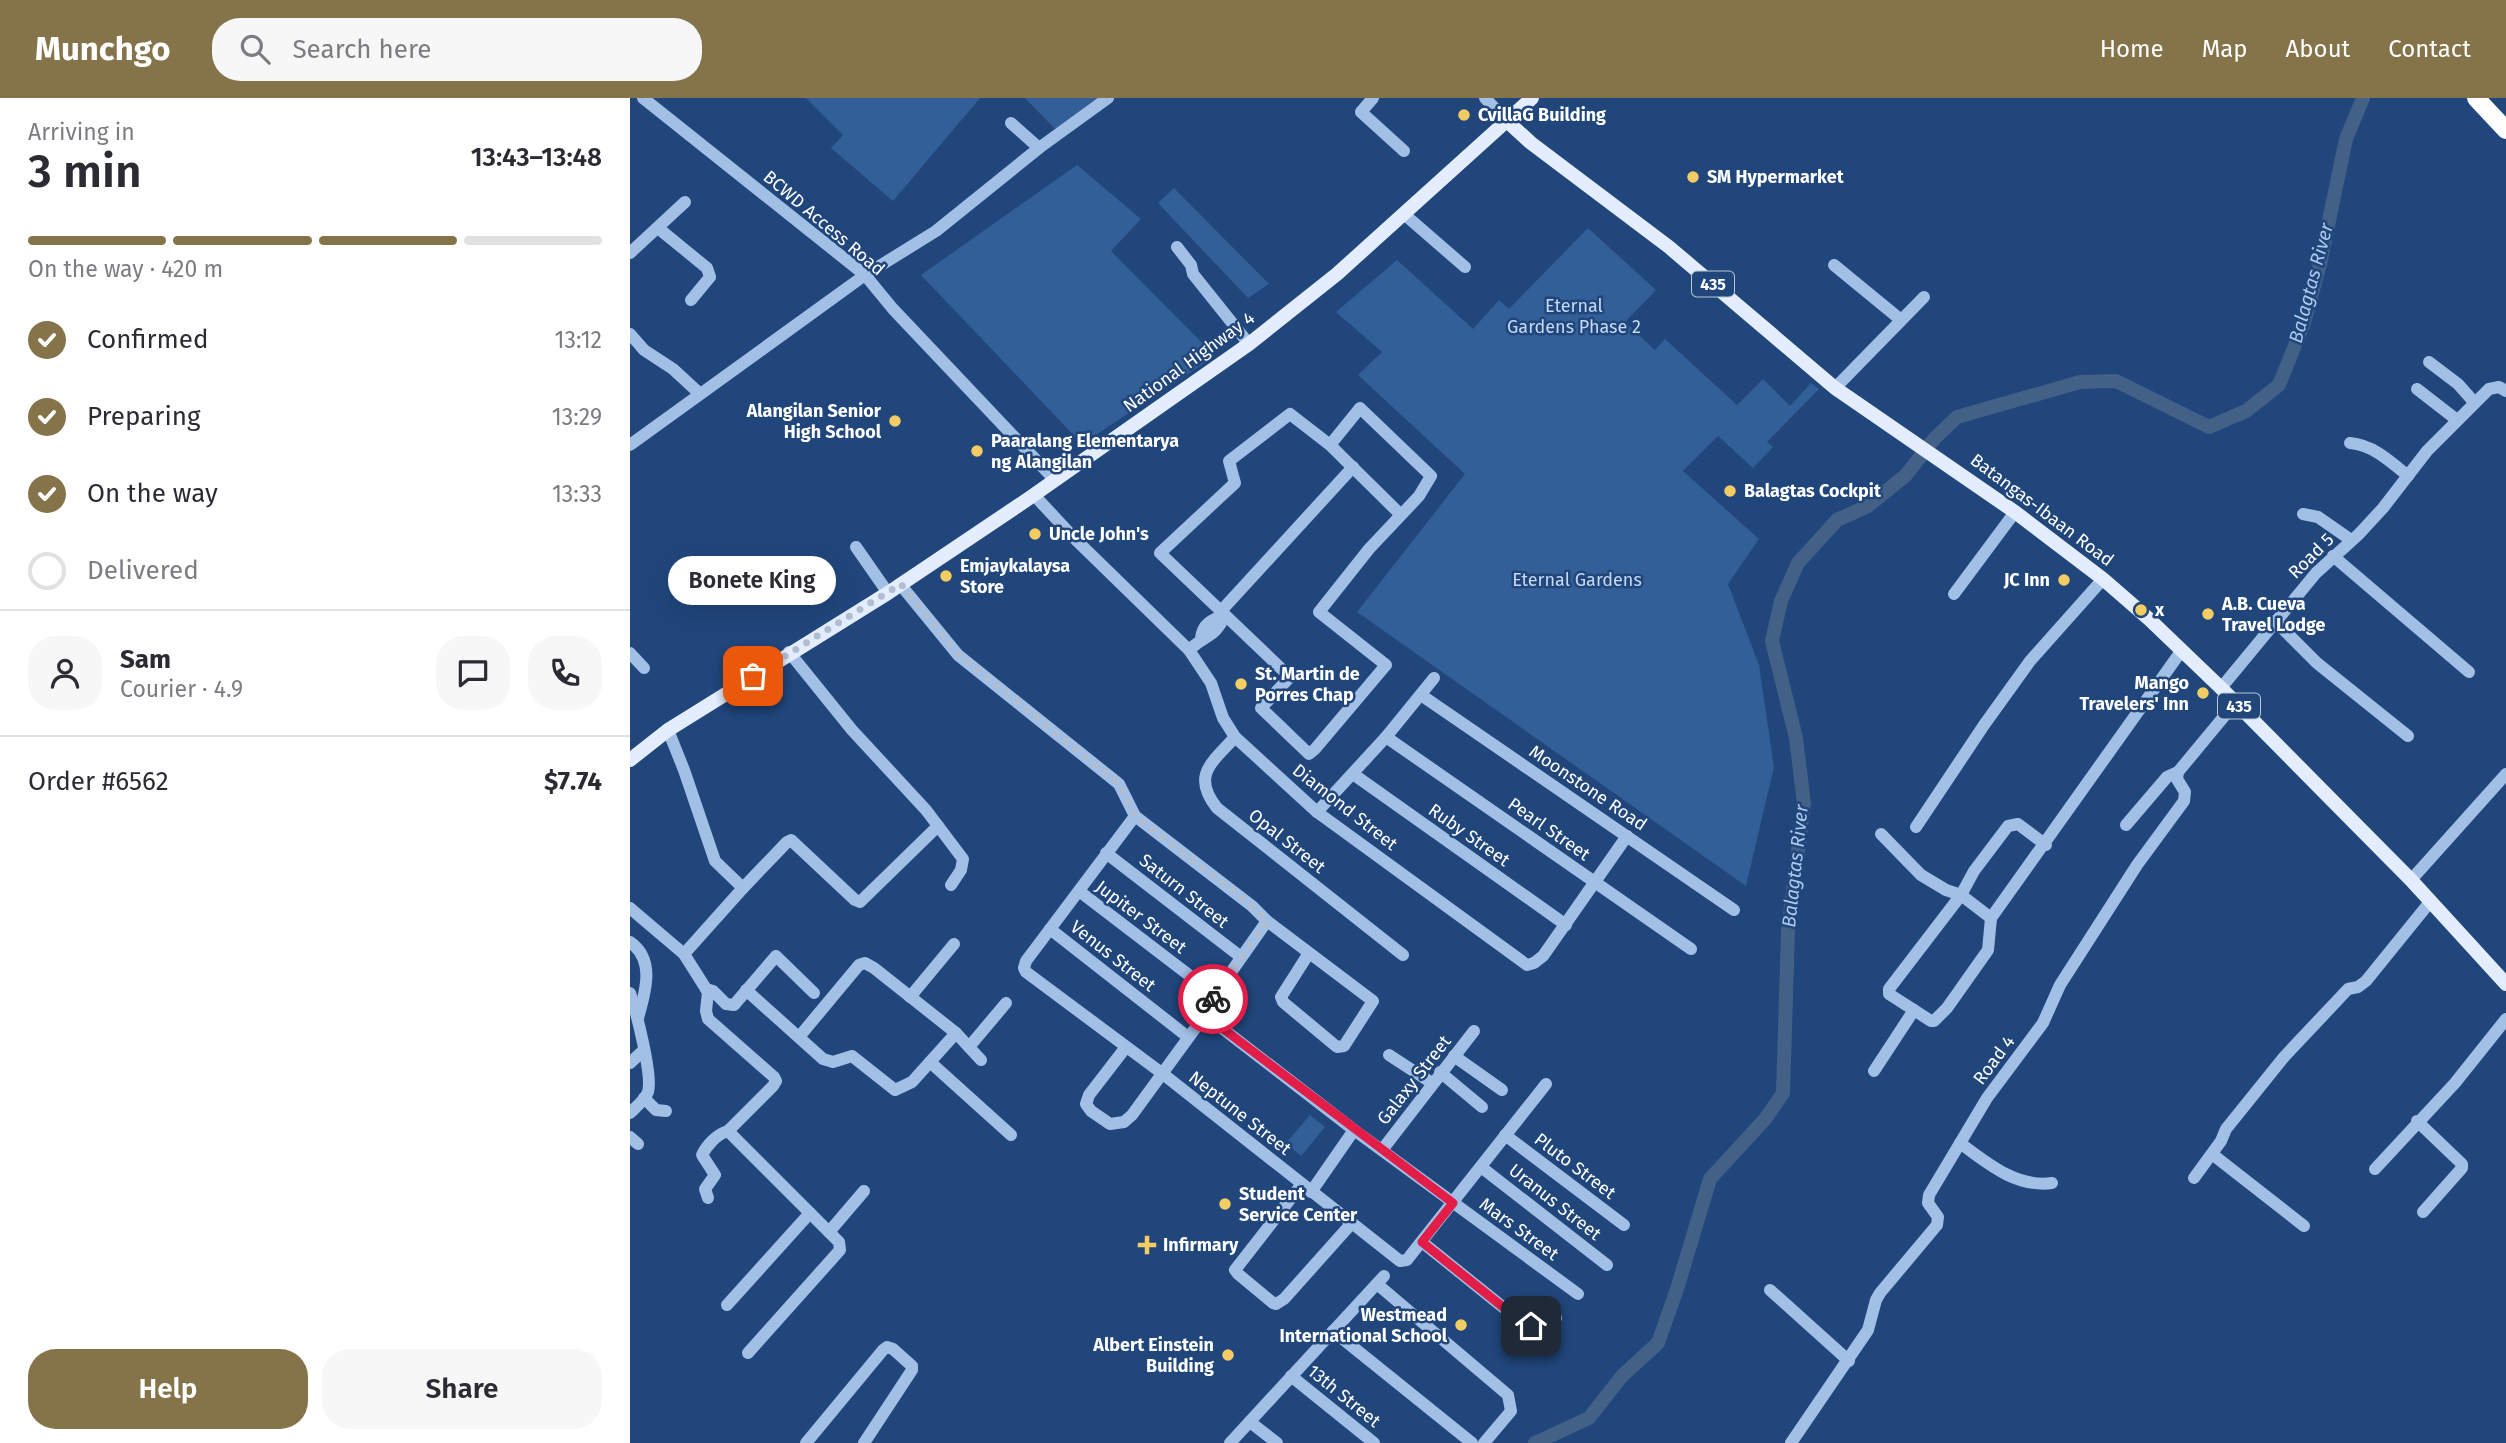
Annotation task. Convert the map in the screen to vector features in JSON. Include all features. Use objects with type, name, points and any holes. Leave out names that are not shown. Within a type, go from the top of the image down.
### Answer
[{"type":"highway","points":[[2476,98],[2506,130]]},
{"type":"highway","points":[[2491,98],[2506,113]]},
{"type":"main road","name":"National Highway 4","points":[[630,760],[668,730],[789,652],[888,593],[1055,481],[1250,344],[1337,274],[1532,98]]},
{"type":"main road","name":"Batangas-Ibaan Road","points":[[1507,121],[1531,143],[1669,247],[1835,388],[2015,512],[2103,579],[2236,702],[2411,880],[2506,984]]},
{"type":"street","name":"BCWD Access Road","points":[[643,98],[865,275],[893,309],[1055,481]]},
{"type":"street","points":[[630,445],[865,275],[936,231],[1039,148],[1108,98]]},
{"type":"street","points":[[1373,98],[1361,112],[1404,150]]},
{"type":"street","points":[[1485,98],[1507,121]]},
{"type":"street","points":[[1011,123],[1039,148]]},
{"type":"street","points":[[630,253],[685,202]]},
{"type":"street","points":[[1404,214],[1465,268]]},
{"type":"street","points":[[658,228],[710,273],[691,300]]},
{"type":"street","points":[[1177,247],[1191,265],[1193,274],[1250,344]]},
{"type":"street","points":[[1834,265],[1901,320]]},
{"type":"street","points":[[1835,388],[1924,297]]},
{"type":"street","points":[[630,334],[644,350],[673,369],[699,393]]},
{"type":"street","points":[[2429,362],[2458,384],[2474,402],[2494,387],[2506,391]]},
{"type":"street","points":[[2417,389],[2457,420]]},
{"type":"street","name":"Road 5","points":[[2221,688],[2275,621],[2333,556],[2383,508],[2427,451],[2474,402]]},
{"type":"street","points":[[1330,444],[1360,408],[1431,476],[1419,496],[1400,514],[1319,612],[1385,665],[1309,754],[1261,708],[1290,677],[1160,553],[1235,483],[1228,461],[1290,414],[1330,444],[1400,514]]},
{"type":"street","points":[[2350,443],[2364,444],[2408,476]]},
{"type":"street","points":[[1189,650],[1200,639],[1210,637],[1220,628],[1223,613],[1353,467]]},
{"type":"street","name":"Diamond Street","points":[[1034,495],[1074,539],[1189,650],[1211,683],[1223,718],[1235,737],[1317,812],[1527,965],[1543,956],[1627,836]]},
{"type":"street","points":[[1954,594],[2015,512]]},
{"type":"street","points":[[2303,514],[2318,517],[2351,540]]},
{"type":"street","points":[[856,547],[888,593]]},
{"type":"street","points":[[2333,556],[2469,672]]},
{"type":"street","points":[[1916,827],[1984,724],[2030,661],[2103,579]]},
{"type":"street","points":[[901,584],[958,654],[1119,784],[1135,816],[1373,1001],[1341,1048],[1281,998],[1309,953]]},
{"type":"street","points":[[2275,621],[2317,663],[2408,736]]},
{"type":"street","points":[[2046,845],[2018,824],[2008,826],[1974,871],[1961,895],[1889,989],[1889,993],[1934,1021],[1947,1008],[1989,950],[1992,918],[2046,845],[2182,650]]},
{"type":"street","points":[[789,652],[963,859],[961,870],[951,885]]},
{"type":"street","points":[[630,653],[644,668]]},
{"type":"street","points":[[1317,812],[1386,737],[1434,678]]},
{"type":"street","name":"Moonstone Road","points":[[1421,695],[1734,910]]},
{"type":"street","points":[[2126,825],[2167,777],[2178,772],[2236,702]]},
{"type":"street","points":[[668,730],[715,861],[743,888]]},
{"type":"street","name":"Opal Street","points":[[1235,737],[1207,769],[1203,780],[1207,795],[1217,808],[1404,955]]},
{"type":"street","name":"Pearl Street","points":[[1386,737],[1691,949]]},
{"type":"street","name":"Road 4","points":[[1791,1443],[1868,1331],[1880,1293],[1937,1225],[1938,1217],[1928,1198],[1960,1143],[2000,1080],[2043,1023],[2060,985],[2130,876],[2184,801],[2185,792],[2177,779],[2178,772]]},
{"type":"street","name":"Ruby Street","points":[[1353,774],[1566,925]]},
{"type":"street","points":[[2411,880],[2506,774]]},
{"type":"street","name":"Neptune Street","points":[[1135,816],[1026,961],[1026,972],[1163,1074],[1399,1261],[1406,1260],[1422,1242],[1546,1084]]},
{"type":"street","points":[[684,954],[710,922],[787,842],[791,840],[860,902],[938,826]]},
{"type":"street","points":[[1881,834],[1921,875],[1946,890],[1961,895],[1992,918]]},
{"type":"street","name":"Saturn Street","points":[[1106,853],[1241,957]]},
{"type":"street","name":"Jupiter Street","points":[[1079,891],[1215,995]]},
{"type":"street","points":[[2194,1178],[2226,1129],[2284,1057],[2348,989],[2366,981],[2430,902]]},
{"type":"street","points":[[630,908],[684,954],[709,995],[706,1011],[708,1019],[776,1081],[728,1131],[705,1147],[702,1155],[715,1175],[705,1189],[708,1198]]},
{"type":"street","points":[[1126,1046],[1089,1095],[1086,1104],[1091,1111],[1110,1124],[1124,1122],[1132,1115],[1205,1015],[1215,995],[1267,921]]},
{"type":"street","name":"Venus Street","points":[[1050,929],[1188,1037]]},
{"type":"street","points":[[630,942],[644,959],[647,973],[645,994],[637,1021]]},
{"type":"street","points":[[910,997],[954,944]]},
{"type":"street","points":[[706,989],[713,991],[729,1005],[734,1004],[776,956],[814,993]]},
{"type":"street","points":[[799,1037],[859,965],[869,965],[956,1033],[981,1060]]},
{"type":"street","points":[[746,990],[829,1062],[852,1056],[895,1090],[912,1082],[956,1033]]},
{"type":"street","points":[[630,1113],[649,1090],[644,1050],[631,1001]]},
{"type":"street","points":[[969,1047],[1006,1003]]},
{"type":"street","points":[[1874,1071],[1913,1010]]},
{"type":"street","name":"Mars Street","points":[[1205,1015],[1354,1130],[1578,1294]]},
{"type":"street","points":[[2375,1169],[2455,1083],[2506,1019]]},
{"type":"street","name":"Galaxy Street","points":[[1382,1150],[1474,1031]]},
{"type":"street","points":[[630,1063],[644,1050]]},
{"type":"street","points":[[1389,1055],[1432,1083]]},
{"type":"street","points":[[1454,1056],[1502,1090]]},
{"type":"street","points":[[930,1062],[1011,1135]]},
{"type":"street","points":[[1440,1072],[1482,1107]]},
{"type":"street","points":[[644,1098],[656,1110],[666,1111]]},
{"type":"street","points":[[2417,1121],[2462,1164],[2462,1168],[2423,1212]]},
{"type":"street","points":[[1351,1224],[1276,1304],[1235,1270],[1354,1130]]},
{"type":"street","points":[[728,1131],[839,1242],[840,1250],[748,1353]]},
{"type":"street","name":"Pluto Street","points":[[1505,1135],[1624,1225]]},
{"type":"street","points":[[1960,1143],[1995,1168],[2018,1180],[2035,1185],[2052,1183]]},
{"type":"street","points":[[2212,1154],[2304,1226]]},
{"type":"street","name":"Uranus Street","points":[[1481,1167],[1607,1265]]},
{"type":"street","points":[[829,1232],[864,1191]]},
{"type":"street","points":[[727,1305],[810,1213]]},
{"type":"street","points":[[1422,1242],[1524,1324],[1531,1326],[1556,1318]]},
{"type":"street","points":[[1230,1443],[1381,1280],[1508,1395],[1511,1410],[1484,1443]]},
{"type":"street","points":[[1770,1290],[1849,1361]]},
{"type":"street","points":[[1333,1331],[1472,1443]]},
{"type":"street","points":[[806,1443],[887,1347],[912,1366],[912,1370],[864,1443]]},
{"type":"street","name":"13th Street","points":[[1291,1377],[1374,1443]]},
{"type":"street","points":[[1250,1422],[1277,1443]]},
{"type":"green space","points":[[806,98],[980,98],[893,201],[831,148],[843,135]]},
{"type":"green space","points":[[1025,98],[1102,98],[1056,130]]},
{"type":"green space","points":[[1077,165],[1141,219],[1111,251],[1215,356],[1082,444],[921,275]]},
{"type":"green space","points":[[1174,188],[1269,284],[1248,298],[1158,203]]},
{"type":"green space","name":"Eternal Gardens","points":[[1588,228],[1656,290],[1625,322],[1655,350],[1665,339],[1737,405],[1763,379],[1790,406],[1811,383],[1819,389],[1767,442],[1773,447],[1753,468],[1718,436],[1683,471],[1759,539],[1728,584],[1759,665],[1774,767],[1746,886],[1357,612],[1465,474],[1358,375],[1382,352],[1336,312],[1397,260],[1473,329],[1499,300],[1509,309]]},
{"type":"green space","points":[[1310,1115],[1325,1127],[1301,1156],[1286,1143]]},
{"type":"waterway","name":"Balagtas River","points":[[1535,1443],[1589,1418],[1622,1376],[1658,1343],[1710,1179],[1766,1118],[1783,1093],[1788,931],[1804,803],[1796,738],[1772,641],[1781,601],[1798,563],[1837,520],[1868,506],[1906,475],[1935,438],[1957,417],[2080,382],[2116,381],[2209,427],[2246,411],[2279,385],[2304,323],[2320,264],[2346,139],[2363,98]]},
{"type":"way so far","points":[[753,676],[901,584],[958,654],[1119,784],[1135,816],[1252,906],[1267,921],[1213,999]]},
{"type":"place","name":"CvillaG Building","points":[[1464,115]]},
{"type":"place","name":"SM Hypermarket","points":[[1693,177]]},
{"type":"place","name":"Alangilan Senior High School","points":[[895,421]]},
{"type":"place","name":"Paaralang Elementarya ng Alangilan","points":[[977,451]]},
{"type":"place","name":"Balagtas Cockpit","points":[[1730,491]]},
{"type":"place","name":"Uncle John's","points":[[1035,534]]},
{"type":"place","name":"Emjaykalaysa Store","points":[[946,576]]},
{"type":"place","name":"JC Inn","points":[[2064,580]]},
{"type":"place","name":"x","points":[[2141,610]]},
{"type":"place","name":"A.B. Cueva Travel Lodge","points":[[2208,614]]},
{"type":"place","name":"Bonete King","points":[[753,676]]},
{"type":"place","name":"St. Martin de Porres Chap","points":[[1241,684]]},
{"type":"place","name":"Mango Travelers' Inn","points":[[2203,693]]},
{"type":"place","name":"Student Service Center","points":[[1225,1204]]},
{"type":"place","name":"Infirmary","points":[[1147,1245]]},
{"type":"place","name":"Westmead International School","points":[[1461,1325]]},
{"type":"place","name":"Albert Einstein Building","points":[[1228,1355]]},
{"type":"route","points":[[1213,999],[1205,1015],[1453,1203],[1422,1242],[1524,1324],[1531,1326]]},
{"type":"park label","name":"Eternal Gardens Phase 2","points":[[1574,316]]}]
